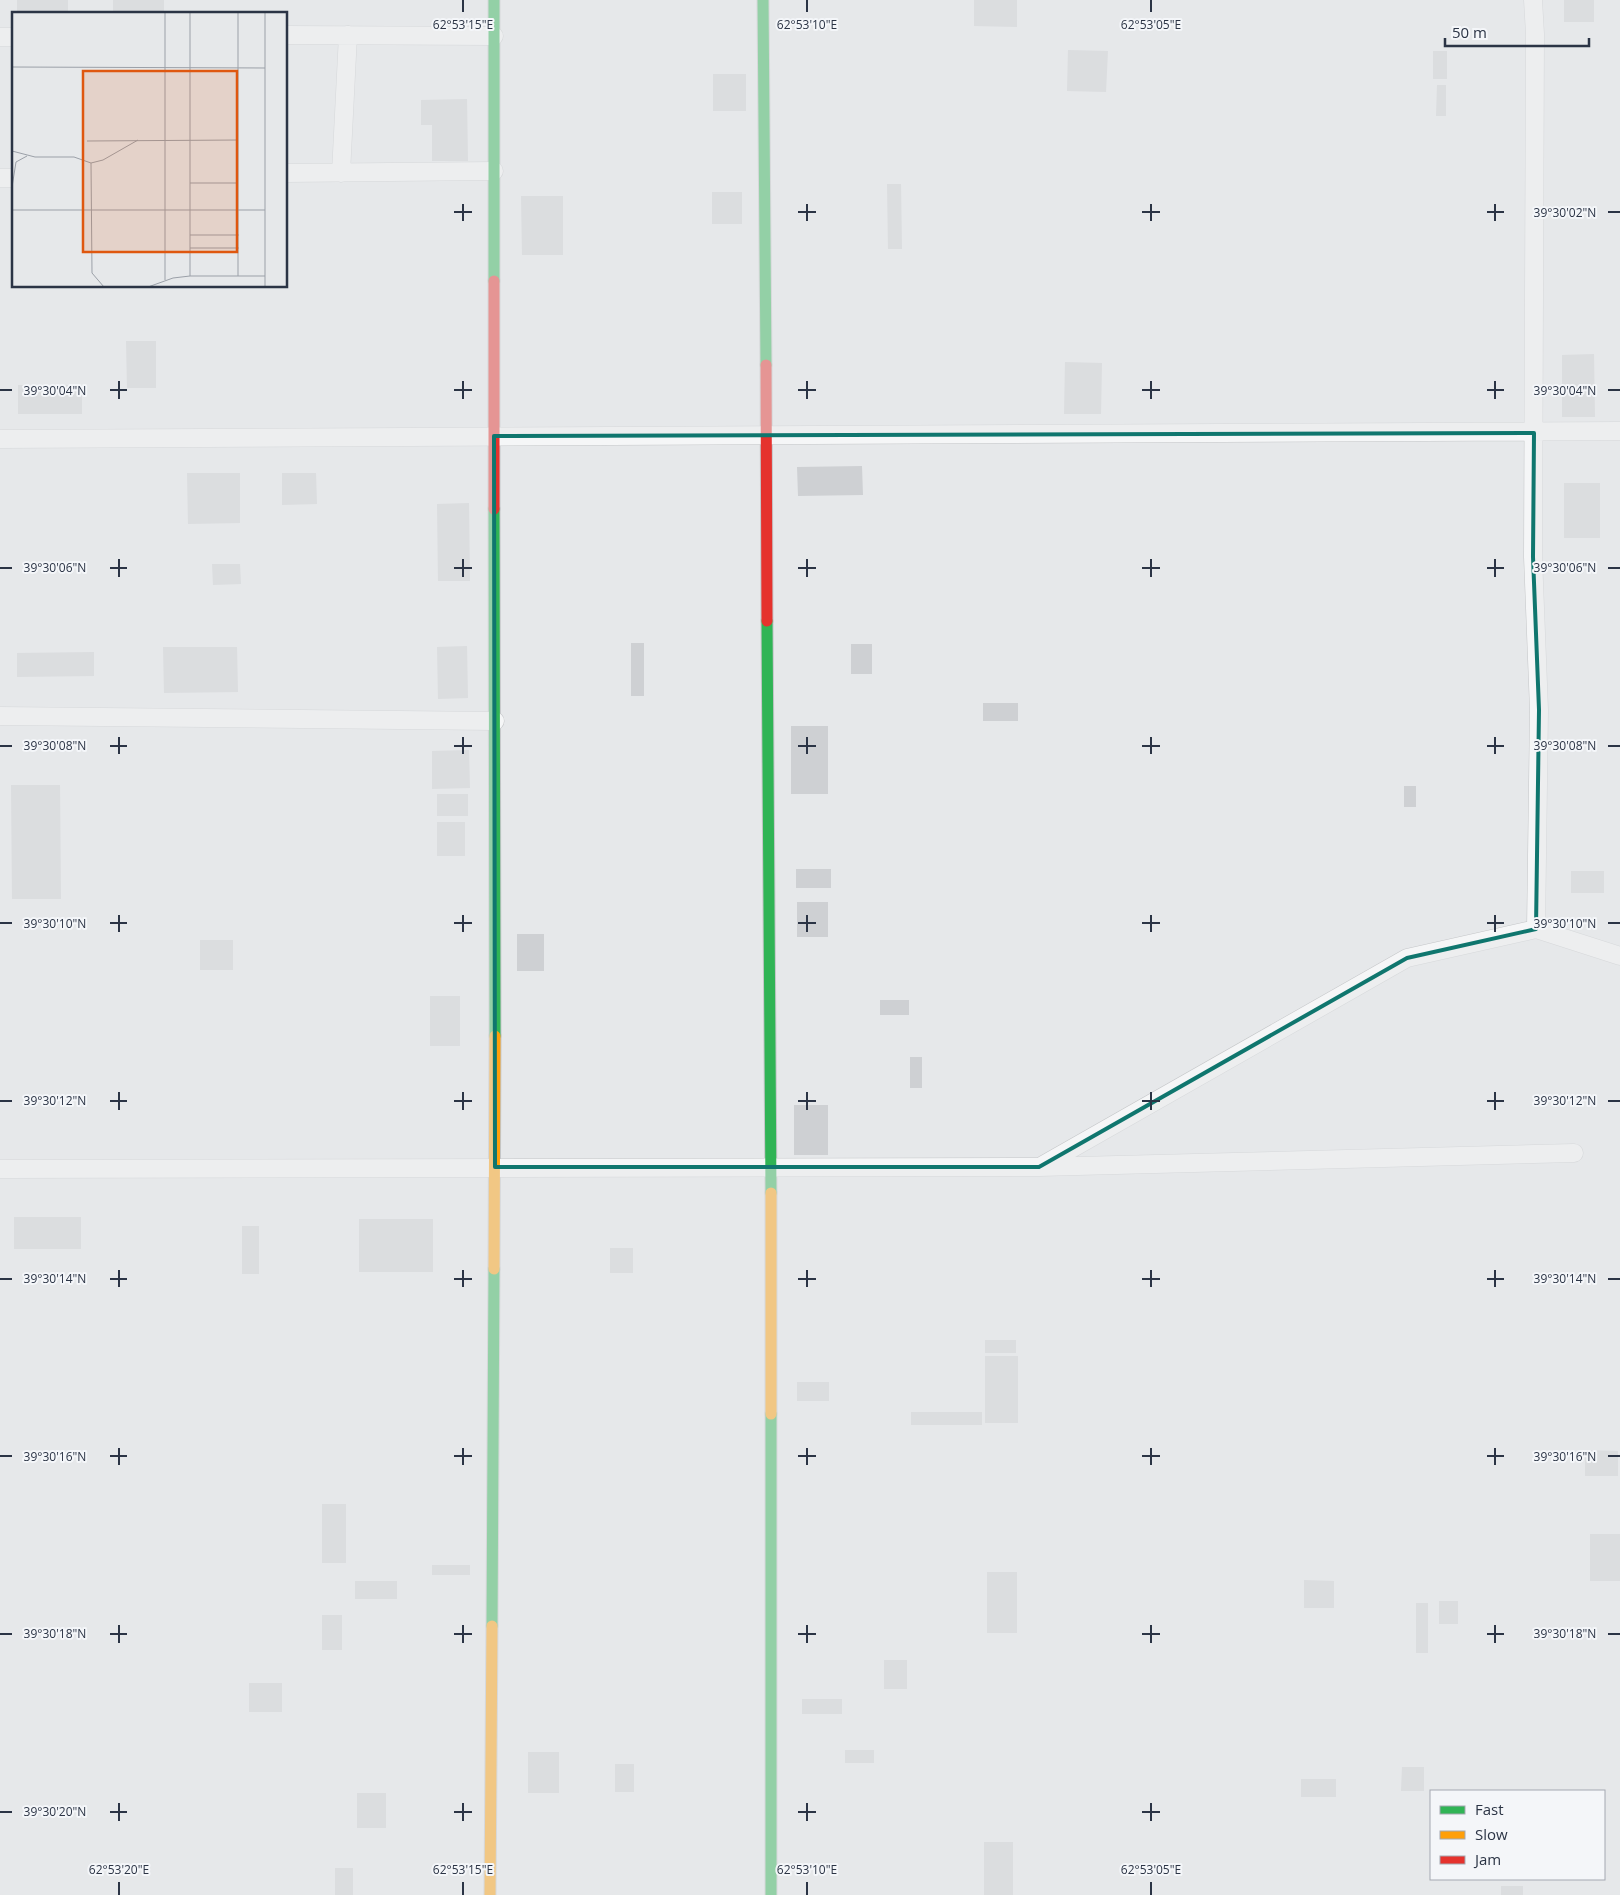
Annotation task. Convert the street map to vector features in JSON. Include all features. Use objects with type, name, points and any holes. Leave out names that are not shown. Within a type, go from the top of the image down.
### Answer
[{"type":"street","points":[[490,1895],[495,1167],[494,0]]},
{"type":"street","points":[[763,0],[771,1167],[771,1895]]},
{"type":"street","points":[[1533,0],[1535,34],[1533,557],[1539,710],[1536,929]]},
{"type":"street","points":[[288,35],[494,36]]},
{"type":"street","points":[[341,173],[348,35]]},
{"type":"street","points":[[288,173],[494,171]]},
{"type":"street","points":[[0,439],[1534,433],[1620,431]]},
{"type":"street","points":[[0,716],[494,721]]},
{"type":"street","points":[[1040,1167],[1408,958],[1536,929],[1620,956]]},
{"type":"street","points":[[0,1169],[1040,1167],[1574,1153]]},
{"type":"highlighted area","points":[[1534,433],[1533,557],[1539,710],[1536,929],[1407,958],[1039,1167],[495,1167],[494,436]]},
{"type":"building","points":[[17,0],[68,0],[68,12],[17,12]]},
{"type":"building","points":[[113,0],[164,0],[164,12],[113,12]]},
{"type":"building","points":[[974,0],[1017,0],[1017,27],[974,26]]},
{"type":"building","points":[[1564,0],[1594,0],[1594,22],[1564,22]]},
{"type":"building","points":[[1068,50],[1108,51],[1106,92],[1067,91]]},
{"type":"building","points":[[1433,51],[1447,51],[1447,79],[1433,79]]},
{"type":"building","points":[[713,74],[746,74],[746,111],[713,111]]},
{"type":"building","points":[[1437,85],[1446,85],[1446,116],[1436,116]]},
{"type":"building","points":[[467,99],[468,161],[432,161],[432,125],[421,125],[421,100]]},
{"type":"building","points":[[887,184],[901,184],[902,249],[888,249]]},
{"type":"building","points":[[712,192],[742,192],[742,224],[712,224]]},
{"type":"building","points":[[521,196],[563,196],[563,255],[522,255]]},
{"type":"building","points":[[126,341],[156,341],[156,388],[127,388]]},
{"type":"building","points":[[1594,354],[1595,417],[1562,417],[1562,355]]},
{"type":"building","points":[[1065,362],[1102,363],[1101,414],[1064,414]]},
{"type":"building","points":[[18,385],[82,385],[82,414],[18,414]]},
{"type":"building","points":[[862,466],[863,495],[798,496],[797,467]]},
{"type":"building","points":[[187,473],[240,473],[240,523],[188,524]]},
{"type":"building","points":[[282,473],[316,473],[317,504],[282,505]]},
{"type":"building","points":[[1564,483],[1600,483],[1600,538],[1564,538]]},
{"type":"building","points":[[469,503],[470,581],[438,581],[437,504]]},
{"type":"building","points":[[212,564],[240,564],[241,584],[213,585]]},
{"type":"building","points":[[631,643],[644,643],[644,696],[631,696]]},
{"type":"building","points":[[851,644],[872,644],[872,674],[851,674]]},
{"type":"building","points":[[467,646],[468,698],[438,699],[437,647]]},
{"type":"building","points":[[163,647],[237,647],[238,692],[164,693]]},
{"type":"building","points":[[94,652],[94,676],[17,677],[17,653]]},
{"type":"building","points":[[983,703],[1018,703],[1018,721],[983,721]]},
{"type":"building","points":[[791,726],[828,726],[828,794],[791,794]]},
{"type":"building","points":[[469,750],[470,788],[432,789],[432,751]]},
{"type":"building","points":[[11,785],[60,785],[61,899],[12,899]]},
{"type":"building","points":[[1404,786],[1416,786],[1416,807],[1404,807]]},
{"type":"building","points":[[437,794],[468,794],[468,816],[437,816]]},
{"type":"building","points":[[437,822],[465,822],[465,856],[437,856]]},
{"type":"building","points":[[796,869],[831,869],[831,888],[796,888]]},
{"type":"building","points":[[1571,871],[1604,871],[1604,893],[1571,893]]},
{"type":"building","points":[[797,902],[828,902],[828,937],[797,937]]},
{"type":"building","points":[[517,934],[544,934],[544,971],[517,971]]},
{"type":"building","points":[[200,940],[233,940],[233,970],[200,970]]},
{"type":"building","points":[[430,996],[460,996],[460,1046],[430,1046]]},
{"type":"building","points":[[880,1000],[909,1000],[909,1015],[880,1015]]},
{"type":"building","points":[[910,1057],[922,1057],[922,1088],[910,1088]]},
{"type":"building","points":[[794,1105],[828,1105],[828,1155],[794,1155]]},
{"type":"building","points":[[14,1217],[81,1217],[81,1249],[14,1249]]},
{"type":"building","points":[[359,1219],[433,1219],[433,1272],[359,1272]]},
{"type":"building","points":[[242,1226],[259,1226],[259,1274],[242,1274]]},
{"type":"building","points":[[610,1248],[633,1248],[633,1273],[610,1273]]},
{"type":"building","points":[[985,1340],[1016,1340],[1016,1353],[985,1353]]},
{"type":"building","points":[[985,1356],[1018,1356],[1018,1423],[985,1423]]},
{"type":"building","points":[[797,1382],[829,1382],[829,1401],[797,1401]]},
{"type":"building","points":[[911,1412],[982,1412],[982,1425],[911,1425]]},
{"type":"building","points":[[1585,1450],[1618,1451],[1618,1476],[1585,1476]]},
{"type":"building","points":[[322,1504],[346,1504],[346,1563],[322,1563]]},
{"type":"building","points":[[1590,1534],[1620,1534],[1620,1581],[1590,1581]]},
{"type":"building","points":[[432,1565],[470,1565],[470,1575],[432,1575]]},
{"type":"building","points":[[987,1572],[1017,1572],[1017,1633],[987,1633]]},
{"type":"building","points":[[1304,1580],[1334,1581],[1334,1608],[1304,1608]]},
{"type":"building","points":[[355,1581],[397,1581],[397,1599],[355,1599]]},
{"type":"building","points":[[1439,1601],[1458,1601],[1458,1624],[1439,1624]]},
{"type":"building","points":[[1416,1603],[1428,1603],[1428,1653],[1416,1653]]},
{"type":"building","points":[[322,1615],[342,1615],[342,1650],[322,1650]]},
{"type":"building","points":[[884,1660],[907,1660],[907,1689],[884,1689]]},
{"type":"building","points":[[249,1683],[282,1683],[282,1712],[249,1712]]},
{"type":"building","points":[[802,1699],[842,1699],[842,1714],[802,1714]]},
{"type":"building","points":[[845,1750],[874,1750],[874,1763],[845,1763]]},
{"type":"building","points":[[528,1752],[559,1752],[559,1793],[528,1793]]},
{"type":"building","points":[[615,1764],[634,1764],[634,1792],[615,1792]]},
{"type":"building","points":[[1402,1767],[1424,1767],[1424,1791],[1401,1791]]},
{"type":"building","points":[[1301,1779],[1336,1779],[1336,1797],[1301,1797]]},
{"type":"building","points":[[357,1793],[386,1793],[386,1828],[357,1828]]},
{"type":"building","points":[[984,1842],[1013,1842],[1013,1895],[984,1895]]},
{"type":"building","points":[[335,1868],[353,1868],[353,1895],[335,1895]]},
{"type":"building","points":[[1501,1886],[1523,1886],[1523,1895],[1501,1895]]},
{"type":"traffic: fast","points":[[494,0],[494,281]]},
{"type":"traffic: fast","points":[[763,0],[766,365]]},
{"type":"traffic: fast","points":[[494,509],[495,1036]]},
{"type":"traffic: fast","points":[[767,621],[771,1193]]},
{"type":"traffic: fast","points":[[492,1626],[494,1269]]},
{"type":"traffic: fast","points":[[771,1414],[771,1895]]},
{"type":"traffic: slow","points":[[494,1269],[495,1036]]},
{"type":"traffic: slow","points":[[771,1193],[771,1414]]},
{"type":"traffic: slow","points":[[490,1895],[492,1626]]},
{"type":"traffic: jam","points":[[494,281],[494,509]]},
{"type":"traffic: jam","points":[[766,365],[767,621]]}]
